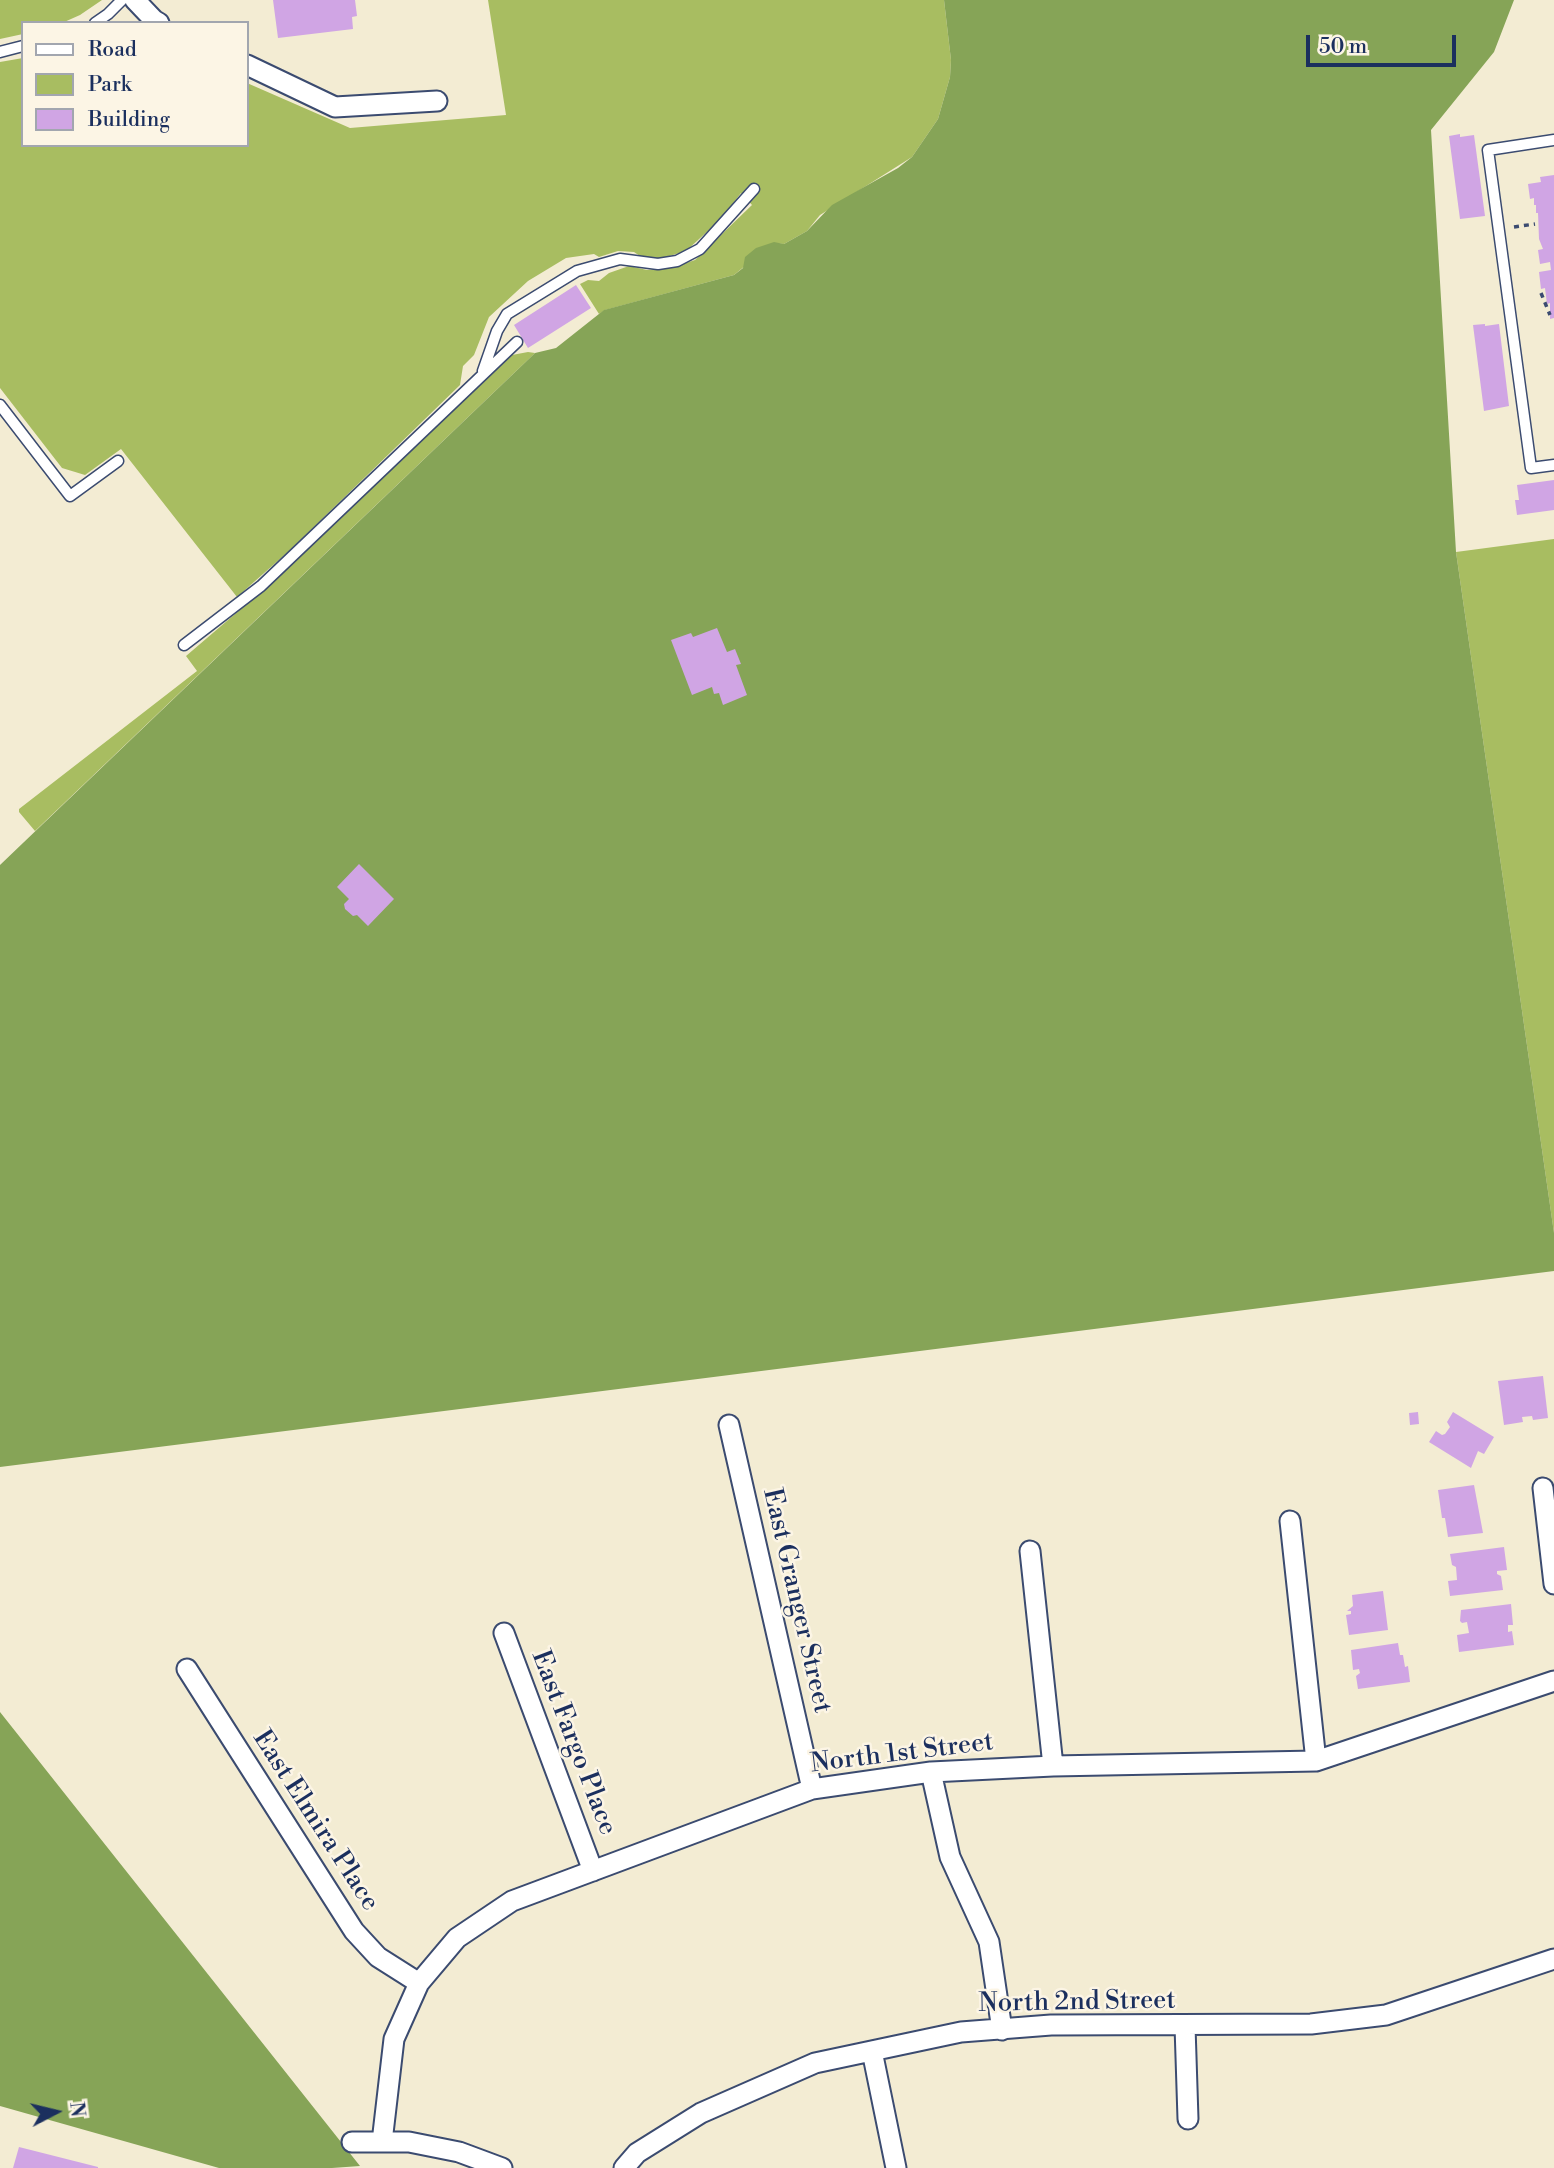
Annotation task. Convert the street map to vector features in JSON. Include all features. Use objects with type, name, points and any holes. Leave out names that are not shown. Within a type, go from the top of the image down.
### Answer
[{"type":"street","points":[[135,0],[156,21]]},
{"type":"street","points":[[248,65],[335,107],[437,101]]},
{"type":"street","name":"East Granger Street","points":[[729,1425],[812,1789]]},
{"type":"street","points":[[1542,1488],[1554,1584]]},
{"type":"street","points":[[1290,1521],[1316,1761]]},
{"type":"street","points":[[1030,1551],[1053,1766]]},
{"type":"street","name":"East Fargo Place","points":[[504,1633],[593,1871]]},
{"type":"street","name":"East Elmira Place","points":[[187,1669],[354,1931],[378,1957],[419,1983]]},
{"type":"street","name":"North 1st Street","points":[[382,2142],[394,2039],[419,1983],[457,1938],[512,1901],[812,1789],[931,1772],[1053,1766],[1316,1761],[1554,1681]]},
{"type":"street","points":[[931,1772],[950,1857],[989,1942],[1002,2030]]},
{"type":"street","name":"North 2nd Street","points":[[624,2168],[637,2153],[701,2113],[815,2063],[961,2032],[1051,2025],[1311,2024],[1386,2015],[1554,1959]]},
{"type":"street","points":[[1185,2026],[1188,2119]]},
{"type":"street","points":[[872,2051],[896,2168]]},
{"type":"street","points":[[352,2142],[409,2143],[459,2152],[502,2168]]},
{"type":"lane","points":[[98,21],[122,0]]},
{"type":"lane","points":[[0,52],[21,47]]},
{"type":"lane","points":[[1554,140],[1488,150],[1531,468],[1554,465]]},
{"type":"lane","points":[[482,375],[497,331],[507,314],[577,271],[620,260],[658,264],[677,261],[700,249],[754,190]]},
{"type":"lane","points":[[184,645],[261,586],[517,342]]},
{"type":"lane","points":[[0,405],[70,496],[118,461]]},
{"type":"path","points":[[1514,227],[1535,224]]},
{"type":"path","points":[[1541,293],[1550,315]]},
{"type":"green space","points":[[0,0],[102,0],[66,21],[21,21],[21,34],[0,39]]},
{"type":"green space","points":[[488,0],[944,0],[951,60],[950,77],[938,119],[912,157],[820,215],[807,231],[784,244],[773,243],[734,275],[605,310],[599,314],[580,284],[588,280],[599,281],[609,273],[629,266],[647,270],[671,268],[695,260],[752,205],[741,193],[721,219],[686,251],[656,260],[634,252],[618,251],[599,257],[594,254],[566,258],[528,281],[489,317],[474,355],[463,366],[460,385],[289,551],[237,597],[121,449],[85,475],[62,468],[0,388],[0,62],[21,58],[21,147],[248,147],[248,83],[350,128],[506,115]]},
{"type":"green space","points":[[944,0],[1514,0],[1494,52],[1431,130],[1456,552],[1554,1233],[1554,1271],[0,1467],[0,865],[535,353],[556,348],[604,310],[734,275],[743,268],[745,257],[756,248],[774,242],[784,244],[807,231],[832,205],[898,168],[912,157],[938,119],[950,77],[951,60]]},
{"type":"green space","points":[[535,353],[35,831],[19,809],[197,671],[186,656],[283,573],[512,355]]},
{"type":"green space","points":[[1554,539],[1554,1233],[1456,552]]},
{"type":"green space","points":[[0,1712],[360,2166],[219,2168],[0,2106]]},
{"type":"building","points":[[273,0],[355,0],[357,16],[352,17],[353,29],[278,38]]},
{"type":"building","points":[[1460,134],[1460,137],[1474,135],[1485,216],[1460,219],[1449,136]]},
{"type":"building","points":[[1554,175],[1554,318],[1550,319],[1550,303],[1547,304],[1545,288],[1541,289],[1539,272],[1551,270],[1550,262],[1540,264],[1538,250],[1543,249],[1539,239],[1538,213],[1534,198],[1530,199],[1528,184],[1541,182],[1540,177]]},
{"type":"building","points":[[576,285],[591,308],[528,348],[514,325]]},
{"type":"building","points":[[1499,324],[1509,406],[1484,411],[1473,325]]},
{"type":"building","points":[[1554,480],[1554,510],[1517,515],[1517,485]]},
{"type":"building","points":[[717,628],[727,652],[735,649],[741,664],[736,665],[747,695],[723,705],[719,693],[714,694],[712,687],[692,695],[671,640],[691,633],[693,637]]},
{"type":"building","points":[[359,864],[394,899],[368,926],[357,915],[353,916],[345,909],[344,904],[349,899],[337,887]]},
{"type":"building","points":[[1543,1376],[1548,1418],[1533,1420],[1532,1416],[1522,1417],[1523,1422],[1504,1425],[1498,1381]]},
{"type":"building","points":[[1418,1412],[1419,1424],[1410,1425],[1409,1413]]},
{"type":"building","points":[[1453,1412],[1494,1437],[1484,1454],[1478,1451],[1471,1468],[1429,1442],[1436,1431],[1445,1434],[1450,1427],[1447,1422]]},
{"type":"building","points":[[1474,1485],[1483,1533],[1448,1537],[1438,1490]]},
{"type":"building","points":[[1504,1547],[1507,1570],[1497,1571],[1501,1576],[1503,1590],[1450,1596],[1448,1581],[1457,1580],[1456,1567],[1452,1565],[1450,1554]]},
{"type":"building","points":[[1383,1591],[1388,1630],[1349,1635],[1346,1615],[1351,1614],[1351,1611],[1347,1611],[1353,1606],[1352,1595]]},
{"type":"building","points":[[1511,1604],[1513,1625],[1508,1625],[1508,1632],[1512,1631],[1514,1645],[1459,1652],[1457,1635],[1469,1633],[1467,1622],[1460,1621],[1461,1610]]},
{"type":"building","points":[[1398,1643],[1405,1667],[1408,1666],[1410,1682],[1358,1689],[1356,1676],[1360,1673],[1359,1669],[1353,1670],[1351,1650]]},
{"type":"building","points":[[19,2147],[98,2167],[98,2168],[13,2168]]}]
